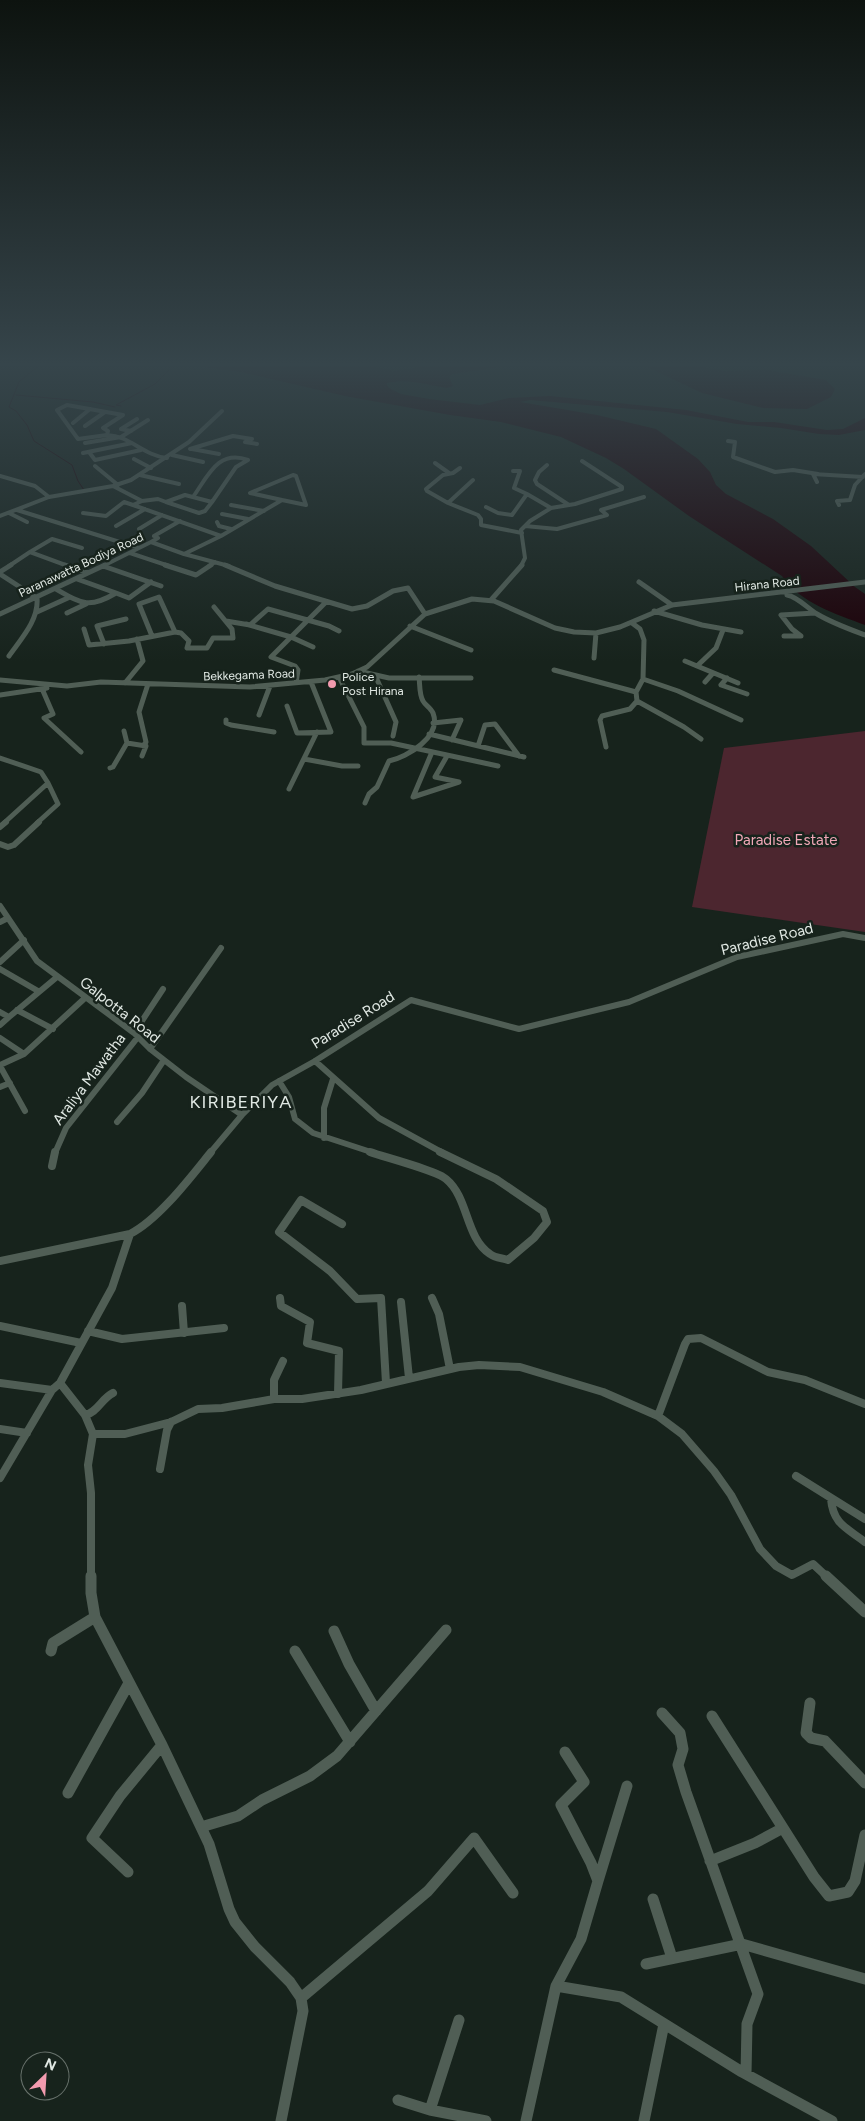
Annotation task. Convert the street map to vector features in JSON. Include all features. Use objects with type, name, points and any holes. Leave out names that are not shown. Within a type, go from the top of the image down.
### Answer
[{"type":"street","points":[[143,464],[151,468]]},
{"type":"street","points":[[0,516],[49,497],[116,486],[140,475],[157,464]]},
{"type":"street","points":[[193,496],[217,464]]},
{"type":"street","points":[[95,466],[116,486],[142,501],[158,499],[201,514],[212,502],[236,467],[241,464]]},
{"type":"street","points":[[435,464],[448,473]]},
{"type":"street","points":[[491,600],[522,565],[525,558],[521,530],[525,526],[551,508],[569,505],[622,489],[622,487],[607,476],[587,464]]},
{"type":"street","points":[[753,464],[775,472],[793,470],[818,474],[864,475]]},
{"type":"street","points":[[546,466],[539,472],[535,480],[537,484],[569,505]]},
{"type":"street","points":[[460,468],[453,474],[443,475],[426,489],[427,492],[478,515],[481,519],[480,525],[522,533]]},
{"type":"street","points":[[513,471],[520,472],[514,488],[551,508]]},
{"type":"street","points":[[817,482],[813,474],[818,474]]},
{"type":"street","points":[[140,475],[178,484]]},
{"type":"street","points":[[839,506],[837,502],[850,500],[855,485],[864,475]]},
{"type":"street","points":[[0,476],[36,486],[49,497]]},
{"type":"street","points":[[184,554],[221,536],[282,500],[306,505],[294,476],[250,493],[282,500]]},
{"type":"street","points":[[448,503],[473,480]]},
{"type":"street","points":[[486,507],[498,513],[512,516],[527,494]]},
{"type":"street","points":[[165,502],[182,495],[193,496],[212,502]]},
{"type":"street","points":[[525,526],[557,529],[568,527],[607,515],[601,510],[644,497]]},
{"type":"street","points":[[133,505],[142,501]]},
{"type":"street","points":[[83,513],[106,516],[124,502],[221,536]]},
{"type":"street","points":[[231,505],[264,511]]},
{"type":"street","points":[[116,526],[145,509]]},
{"type":"street","points":[[17,510],[140,548]]},
{"type":"street","points":[[9,513],[27,522]]},
{"type":"street","points":[[222,514],[248,519]]},
{"type":"street","points":[[139,529],[162,515]]},
{"type":"street","points":[[150,542],[158,538],[154,536],[180,521]]},
{"type":"street","points":[[217,522],[219,526],[231,529]]},
{"type":"street","points":[[9,656],[37,612],[37,598],[0,573],[52,539],[82,548]]},
{"type":"street","name":"Paranawatta Bodiya Road","points":[[0,614],[77,579],[102,563],[130,553],[150,542],[184,554],[230,566],[275,586],[352,609],[362,608],[404,587],[408,588],[426,614]]},
{"type":"street","points":[[30,552],[87,572]]},
{"type":"street","points":[[130,553],[196,575],[215,562]]},
{"type":"street","points":[[102,563],[160,586]]},
{"type":"street","points":[[70,564],[87,572]]},
{"type":"street","points":[[77,579],[129,598],[152,582]]},
{"type":"street","points":[[639,582],[672,605]]},
{"type":"street","name":"Hirana Road","points":[[672,605],[780,594],[865,582]]},
{"type":"street","points":[[56,589],[86,604],[100,604],[116,593]]},
{"type":"street","points":[[772,594],[794,596],[803,606],[815,613],[865,635]]},
{"type":"street","points":[[37,612],[70,597]]},
{"type":"street","points":[[152,636],[139,604],[159,597],[176,632]]},
{"type":"street","name":"Bekkegama Road","points":[[46,687],[101,682],[270,686],[339,677],[367,667],[410,626],[426,614],[472,599],[491,600],[556,628],[574,632],[596,633],[632,623],[654,611],[672,605]]},
{"type":"street","points":[[296,683],[298,670],[296,666],[271,657],[326,602]]},
{"type":"street","points":[[66,613],[86,604]]},
{"type":"street","points":[[84,629],[89,645],[137,640],[176,632],[181,633],[189,642],[187,648],[207,648],[213,638],[233,638],[232,629],[214,607]]},
{"type":"street","points":[[246,624],[250,625],[268,609],[309,620],[339,631]]},
{"type":"street","points":[[654,611],[723,630],[741,632]]},
{"type":"street","points":[[784,636],[798,638],[801,636],[781,616],[815,613]]},
{"type":"street","points":[[104,644],[98,626],[126,619]]},
{"type":"street","points":[[226,621],[246,624],[292,637],[313,647]]},
{"type":"street","points":[[606,747],[600,720],[602,716],[630,709],[637,701],[636,692],[643,679],[644,640],[640,629],[632,623]]},
{"type":"street","points":[[410,626],[471,650]]},
{"type":"street","points":[[698,666],[716,648],[723,630]]},
{"type":"street","points":[[594,658],[596,633]]},
{"type":"street","points":[[124,683],[142,661],[142,653],[137,640]]},
{"type":"street","points":[[684,661],[738,683]]},
{"type":"street","points":[[554,670],[636,692]]},
{"type":"street","points":[[358,671],[389,678],[471,678]]},
{"type":"street","points":[[705,682],[713,673]]},
{"type":"street","points":[[375,675],[396,722],[393,736]]},
{"type":"street","points":[[339,677],[364,727],[364,743],[391,743],[498,766]]},
{"type":"street","points":[[364,803],[376,787],[389,761],[397,760],[419,748],[429,734],[433,724],[433,714],[422,700],[419,677]]},
{"type":"street","points":[[727,678],[721,685],[746,694]]},
{"type":"street","points":[[643,679],[678,691],[741,720]]},
{"type":"street","points":[[0,680],[46,687]]},
{"type":"street","points":[[287,706],[297,732],[331,732],[311,682]]},
{"type":"street","points":[[142,756],[146,742],[139,712],[148,684]]},
{"type":"street","points":[[259,715],[270,686]]},
{"type":"street","points":[[0,695],[46,687]]},
{"type":"street","points":[[46,687],[42,691],[45,701],[53,714],[44,718],[81,752]]},
{"type":"street","points":[[637,701],[684,727],[701,739]]},
{"type":"street","points":[[226,720],[226,723],[231,725],[274,732]]},
{"type":"street","points":[[433,724],[461,720],[452,740]]},
{"type":"street","points":[[429,734],[521,757],[495,724],[485,725],[478,746]]},
{"type":"street","points":[[110,768],[114,767],[127,743],[124,732]]},
{"type":"street","points":[[289,789],[317,732]]},
{"type":"street","points":[[127,743],[144,745]]},
{"type":"street","points":[[432,752],[413,797],[459,782],[435,777],[447,756]]},
{"type":"street","points":[[0,758],[41,772],[58,804],[14,844],[8,847],[0,844]]},
{"type":"street","points":[[304,759],[342,766],[358,766]]},
{"type":"street","points":[[0,827],[48,784]]},
{"type":"street","name":"Galpotta Road","points":[[0,906],[37,960],[136,1035],[164,1060],[242,1115]]},
{"type":"street","points":[[0,922],[8,918]]},
{"type":"street","name":"Paradise Road","points":[[0,1261],[130,1234],[140,1229],[181,1189],[242,1115],[278,1081],[315,1061],[411,1000],[519,1029],[628,1002],[737,957],[843,934],[865,938]]},
{"type":"street","points":[[0,962],[24,940]]},
{"type":"street","points":[[150,1049],[221,948]]},
{"type":"street","points":[[0,969],[38,991]]},
{"type":"street","points":[[0,1025],[38,991],[57,977]]},
{"type":"street","name":"Araliya Mawatha","points":[[52,1166],[55,1153],[66,1128],[136,1035],[163,989]]},
{"type":"street","points":[[25,1111],[0,1066],[24,1054],[86,998]]},
{"type":"street","points":[[17,1010],[52,1029]]},
{"type":"street","points":[[0,1012],[8,1018]]},
{"type":"street","points":[[0,1038],[24,1054]]},
{"type":"street","points":[[117,1122],[142,1094],[164,1060]]},
{"type":"street","points":[[278,1081],[290,1097],[295,1119],[313,1133],[445,1177],[454,1185],[476,1237],[490,1255],[508,1260],[534,1238],[546,1222],[543,1211],[496,1180],[436,1150],[379,1118],[333,1080],[315,1061]]},
{"type":"street","points":[[324,1138],[321,1121],[322,1107],[333,1080]]},
{"type":"street","points":[[0,1087],[10,1083]]},
{"type":"street","points":[[342,1224],[326,1215],[314,1204],[301,1200],[279,1232],[330,1271],[357,1299],[381,1298],[386,1383]]},
{"type":"street","points":[[0,1478],[88,1332],[112,1288],[130,1234]]},
{"type":"street","points":[[280,1298],[281,1306],[310,1322],[310,1331],[306,1336],[307,1343],[340,1351],[338,1394]]},
{"type":"street","points":[[432,1298],[438,1307],[450,1369]]},
{"type":"street","points":[[401,1302],[409,1378]]},
{"type":"street","points":[[182,1306],[184,1332]]},
{"type":"street","points":[[0,1326],[81,1343]]},
{"type":"street","points":[[88,1332],[122,1339],[224,1328]]},
{"type":"street","points":[[658,1416],[684,1344],[688,1339],[701,1338],[768,1372],[805,1380],[865,1404]]},
{"type":"street","points":[[274,1399],[274,1380],[283,1361]]},
{"type":"street","points":[[94,1434],[125,1434],[171,1422],[198,1409],[222,1408],[274,1399],[302,1399],[338,1394],[450,1369],[479,1365],[520,1367],[603,1392],[658,1416],[682,1434],[714,1471],[731,1495],[760,1548],[776,1566],[792,1575],[813,1564],[865,1612]]},
{"type":"street","points":[[0,1382],[56,1386],[85,1414],[94,1434],[88,1465],[91,1493],[91,1592],[95,1617],[162,1745],[209,1844],[229,1909],[235,1922],[255,1947],[290,1982],[301,1998],[303,2011],[281,2121]]},
{"type":"street","points":[[85,1414],[91,1414],[108,1396],[113,1394]]},
{"type":"street","points":[[160,1469],[167,1430],[171,1422]]},
{"type":"street","points":[[0,1429],[27,1433]]},
{"type":"street","points":[[796,1476],[865,1519]]},
{"type":"street","points":[[831,1499],[831,1512],[839,1523],[865,1542]]},
{"type":"street","points":[[51,1650],[53,1643],[95,1617]]},
{"type":"street","points":[[201,1827],[238,1816],[262,1800],[310,1776],[337,1756],[446,1630]]},
{"type":"street","points":[[334,1631],[349,1664],[376,1710]]},
{"type":"street","points":[[295,1651],[350,1742]]},
{"type":"street","points":[[68,1793],[130,1683]]},
{"type":"street","points":[[810,1703],[806,1733],[811,1738],[825,1741],[865,1783]]},
{"type":"street","points":[[662,1713],[680,1733],[683,1748],[678,1765],[758,1994],[747,2024],[746,2074]]},
{"type":"street","points":[[712,1716],[814,1878],[829,1896],[848,1892],[855,1881],[865,1835]]},
{"type":"street","points":[[128,1872],[92,1838],[120,1796],[162,1745]]},
{"type":"street","points":[[566,1752],[584,1782],[560,1805],[591,1863],[598,1881]]},
{"type":"street","points":[[526,2121],[556,1986],[581,1939],[627,1786]]},
{"type":"street","points":[[710,1861],[755,1843],[783,1828]]},
{"type":"street","points":[[301,1998],[428,1891],[474,1838],[512,1893]]},
{"type":"street","points":[[654,1899],[672,1958]]},
{"type":"street","points":[[646,1964],[742,1944],[865,1979]]},
{"type":"street","points":[[556,1986],[621,1997],[746,2074],[832,2121]]},
{"type":"street","points":[[430,2110],[459,2020]]},
{"type":"street","points":[[644,2121],[664,2024]]},
{"type":"street","points":[[398,2100],[430,2110],[486,2121]]},
{"type":"green space","name":"Paradise Estate","points":[[865,731],[865,932],[692,907],[724,748]]},
{"type":"shaded area","points":[[616,464],[703,464],[710,472],[716,485],[726,494],[773,519],[811,546],[865,594],[865,625],[831,612],[798,594],[782,576],[689,516]]},
{"type":"waterway","points":[[70,464],[84,490]]},
{"type":"place","name":"Police Post Hirana","points":[[332,684]]},
{"type":"district","name":"KIRIBERIYA","points":[[241,1102]]}]
